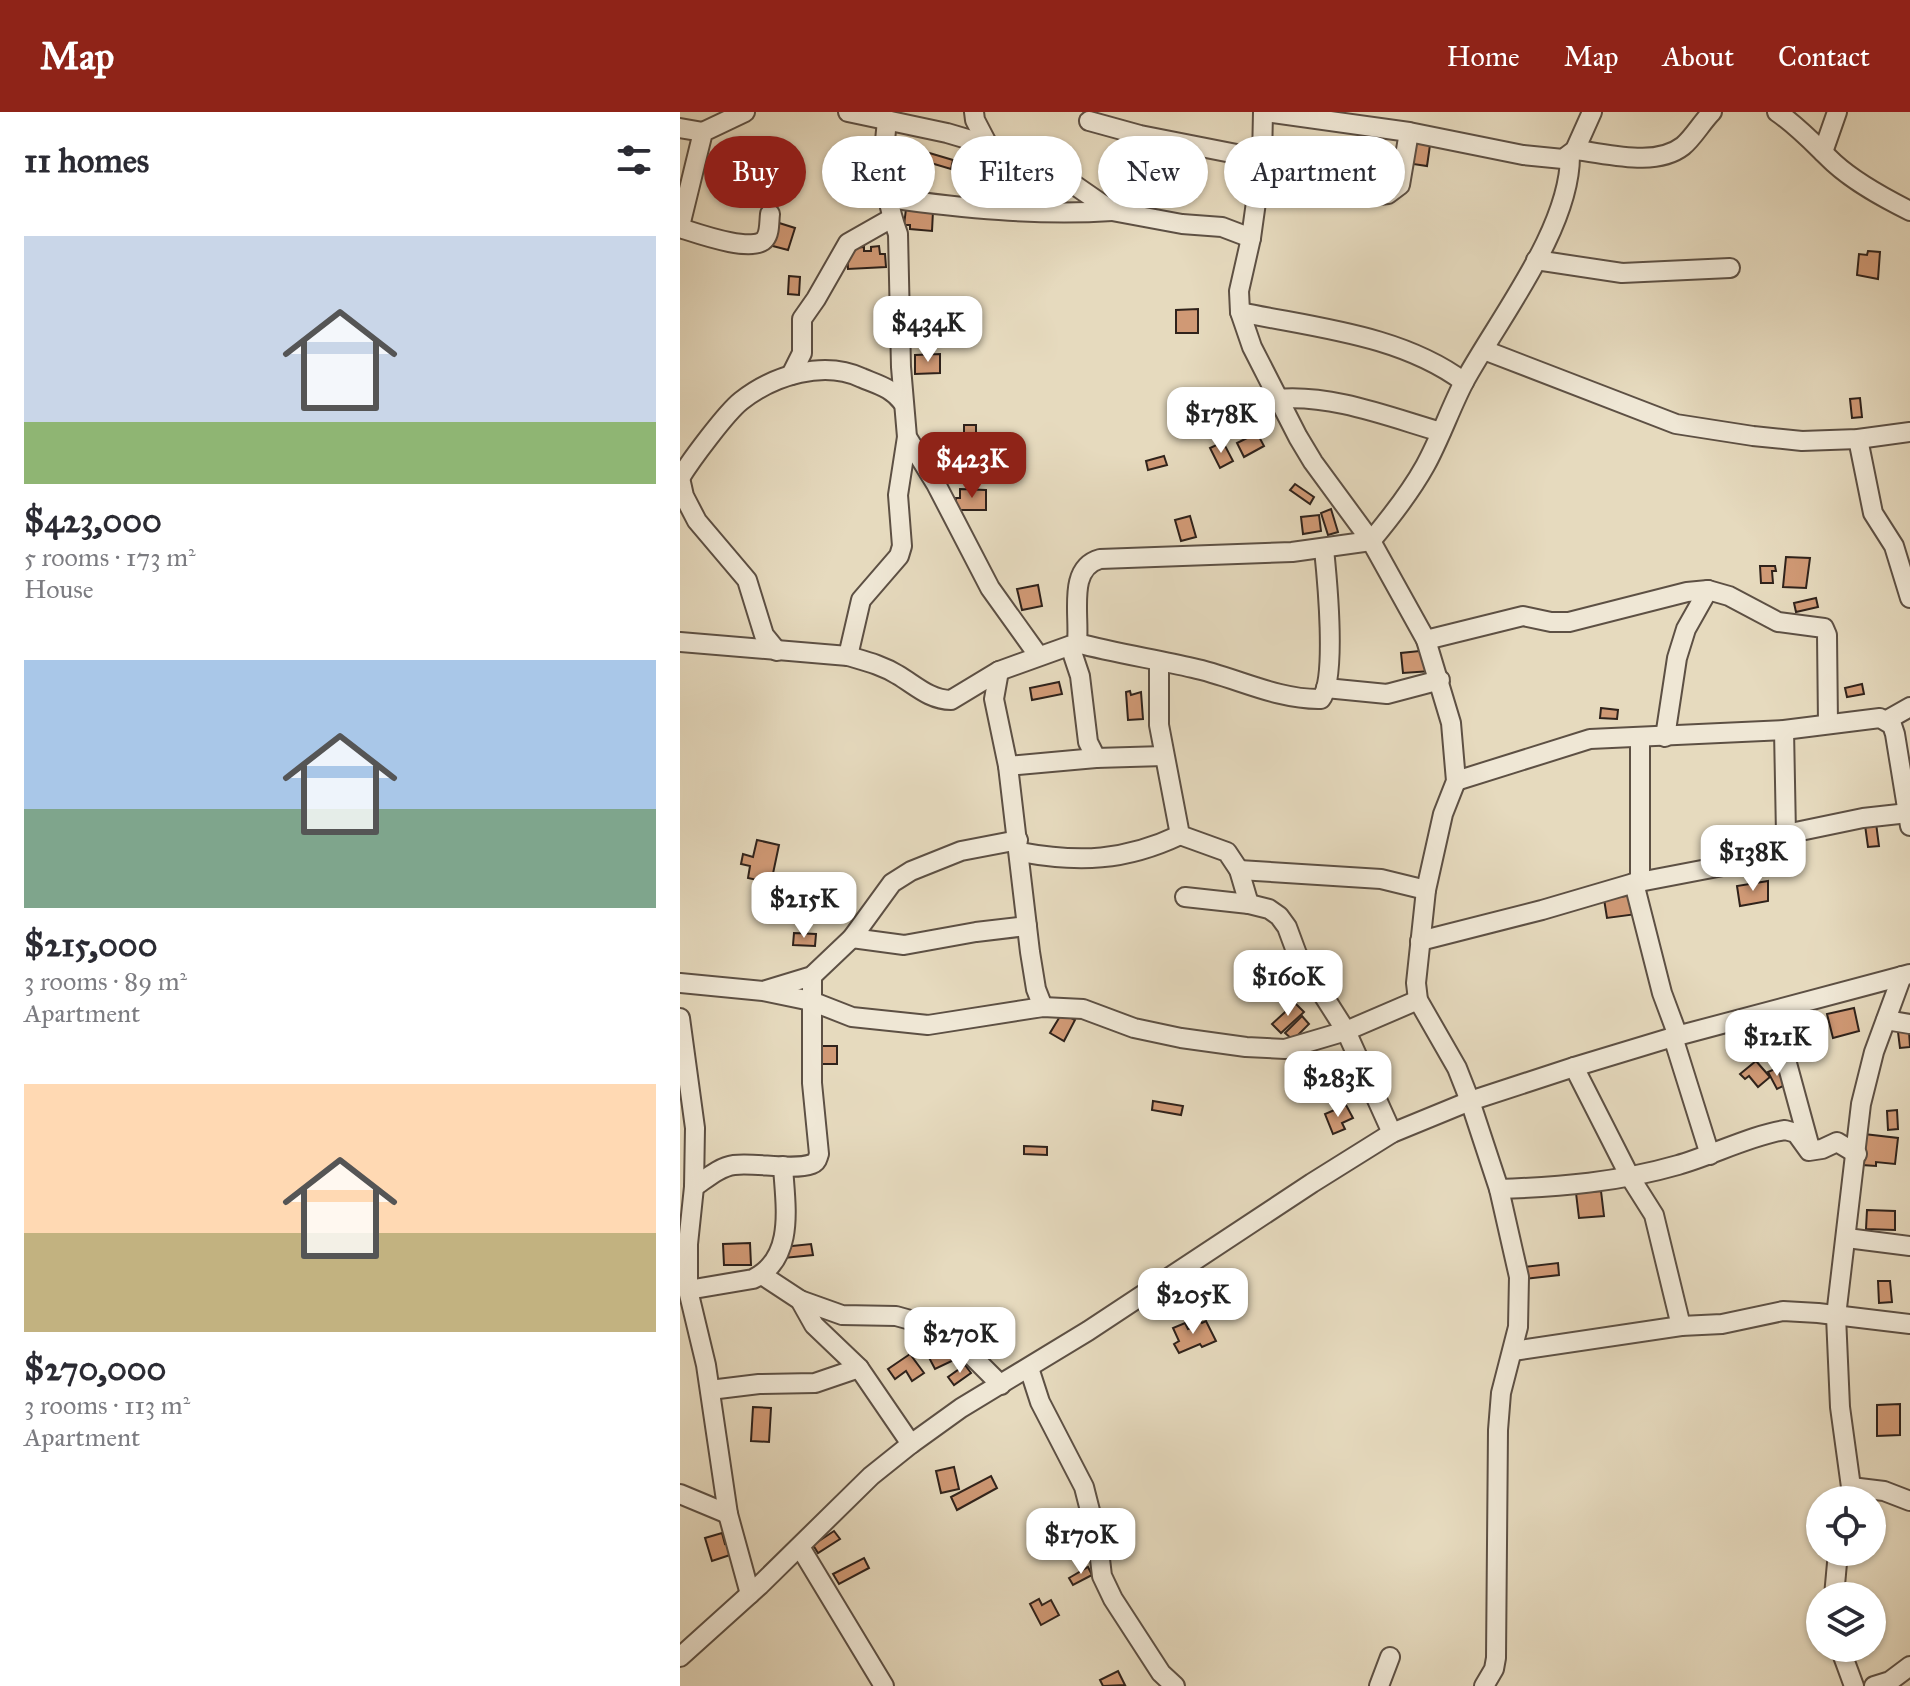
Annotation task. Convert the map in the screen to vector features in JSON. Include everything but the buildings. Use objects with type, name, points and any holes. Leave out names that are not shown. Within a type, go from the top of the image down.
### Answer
[{"type":"street","points":[[680,128],[703,132],[745,112]]},
{"type":"street","points":[[848,112],[956,136]]},
{"type":"street","points":[[1263,136],[1264,112],[1409,132],[1523,155],[1563,159],[1573,153],[1654,157],[1683,146],[1712,112]]},
{"type":"street","points":[[1096,758],[1088,742],[1074,644],[1078,585],[1081,572],[1088,562],[1192,554],[1292,552],[1371,541],[1403,503],[1427,464],[1464,382],[1536,260],[1566,194],[1573,153],[1592,112]]},
{"type":"street","points":[[1777,112],[1799,128],[1836,165],[1863,185],[1910,211]]},
{"type":"street","points":[[1823,152],[1837,112]]},
{"type":"street","points":[[970,136],[974,116]]},
{"type":"street","points":[[974,116],[984,136]]},
{"type":"street","points":[[886,136],[887,120]]},
{"type":"street","points":[[1089,121],[1224,155]]},
{"type":"street","points":[[703,132],[680,227],[741,244],[760,244],[768,234],[770,214]]},
{"type":"street","points":[[1405,156],[1409,132]]},
{"type":"street","points":[[1082,191],[1112,211]]},
{"type":"street","points":[[935,204],[982,210],[1112,211],[1182,224],[1222,227],[1251,238]]},
{"type":"street","points":[[848,656],[861,600],[899,556],[902,546],[898,495],[907,437],[903,403],[898,234],[890,208]]},
{"type":"street","points":[[1255,208],[1239,291],[1240,312],[1252,347],[1313,462],[1371,541],[1426,640],[1451,723],[1456,781],[1443,814],[1426,890],[1416,983],[1418,1000],[1457,1068],[1470,1101],[1499,1189],[1519,1277],[1520,1300],[1513,1351],[1501,1393],[1496,1658],[1494,1669],[1484,1686]]},
{"type":"street","points":[[791,375],[802,353],[802,319],[848,243],[892,218]]},
{"type":"street","points":[[1536,260],[1622,273],[1730,268]]},
{"type":"street","points":[[1240,312],[1405,348],[1443,367],[1464,382]]},
{"type":"street","points":[[1484,350],[1676,424],[1790,440],[1858,439],[1910,432]]},
{"type":"street","points":[[777,651],[764,635],[747,580],[697,521],[684,496],[680,478],[739,402],[791,375],[823,369],[853,373],[892,390],[903,403]]},
{"type":"street","points":[[1277,399],[1297,397],[1333,402],[1441,432]]},
{"type":"street","points":[[907,437],[936,484],[990,588],[1038,655]]},
{"type":"street","points":[[1858,439],[1873,513],[1894,546],[1910,598]]},
{"type":"street","points":[[680,642],[848,656],[896,673],[931,696],[944,700],[959,698],[999,671],[1074,644],[1194,668],[1295,697],[1321,699],[1326,688],[1330,631],[1324,549]]},
{"type":"street","points":[[1426,640],[1523,616],[1569,622],[1687,592],[1708,590],[1729,596],[1778,622],[1824,628],[1827,635],[1828,723]]},
{"type":"street","points":[[1665,737],[1677,658],[1686,629],[1708,590]]},
{"type":"street","points":[[1159,662],[1157,696],[1164,756],[1180,835]]},
{"type":"street","points":[[999,671],[994,699],[1008,766],[1036,989],[1043,1007]]},
{"type":"street","points":[[1326,688],[1387,694],[1440,680]]},
{"type":"street","points":[[1887,720],[1910,707]]},
{"type":"street","points":[[1456,781],[1569,743],[1590,739],[1784,730],[1870,717],[1887,720],[1895,734],[1909,820],[1863,818],[1786,834]]},
{"type":"street","points":[[1420,941],[1637,882],[1775,856],[1783,851],[1786,834],[1784,730]]},
{"type":"street","points":[[1640,738],[1637,882],[1662,993],[1710,1155]]},
{"type":"street","points":[[1008,766],[1164,756]]},
{"type":"street","points":[[763,991],[812,976],[852,938],[892,883],[911,871],[961,851],[1019,846],[1078,860],[1128,855],[1151,849],[1180,835],[1227,852],[1239,870],[1249,904]]},
{"type":"street","points":[[1239,870],[1327,878],[1381,879],[1426,890]]},
{"type":"street","points":[[1185,897],[1249,904],[1269,909],[1279,916],[1287,927],[1297,954],[1346,1031],[1392,1133]]},
{"type":"street","points":[[852,938],[904,945],[1027,926]]},
{"type":"street","points":[[680,1657],[800,1547],[871,1476],[911,1444],[961,1408],[1029,1368],[1392,1133],[1470,1101],[1574,1067],[1676,1036],[1906,975]]},
{"type":"street","points":[[1849,1486],[1840,1407],[1836,1316],[1864,1092],[1886,1020],[1906,975]]},
{"type":"street","points":[[694,1187],[713,1174],[735,1165],[783,1166],[817,1161],[819,1154],[812,1083],[812,976]]},
{"type":"street","points":[[680,983],[763,991],[811,1001],[852,1017],[928,1025],[1043,1007],[1083,1009],[1134,1028],[1181,1038],[1285,1049],[1346,1031],[1418,1000]]},
{"type":"street","points":[[1773,1012],[1811,1151]]},
{"type":"street","points":[[680,1018],[695,1128],[694,1187],[684,1244],[688,1290],[710,1390],[728,1514],[750,1594]]},
{"type":"street","points":[[1886,1020],[1910,1024]]},
{"type":"street","points":[[1574,1067],[1630,1177],[1654,1215],[1681,1326]]},
{"type":"street","points":[[1499,1189],[1575,1186],[1630,1177],[1785,1130],[1796,1133],[1806,1149],[1811,1151],[1837,1142],[1857,1154]]},
{"type":"street","points":[[688,1290],[762,1275],[777,1255],[786,1234],[783,1166]]},
{"type":"street","points":[[1847,1238],[1910,1246]]},
{"type":"street","points":[[762,1275],[800,1300],[842,1315],[896,1316],[932,1326],[965,1349],[1001,1385]]},
{"type":"street","points":[[800,1300],[814,1325],[859,1368],[911,1444]]},
{"type":"street","points":[[1513,1351],[1681,1326],[1722,1324],[1783,1311],[1910,1324]]},
{"type":"street","points":[[710,1390],[759,1384],[815,1383],[859,1368]]},
{"type":"street","points":[[1029,1368],[1040,1402],[1084,1487],[1098,1542],[1102,1576],[1113,1599],[1161,1673],[1175,1686]]},
{"type":"street","points":[[1886,1492],[1910,1501]]},
{"type":"street","points":[[680,1494],[728,1514]]},
{"type":"street","points":[[800,1547],[884,1686]]},
{"type":"street","points":[[1379,1686],[1390,1657]]},
{"type":"street","points":[[1845,1662],[1854,1686]]},
{"type":"street","points":[[1874,1686],[1890,1681],[1910,1666]]}]
